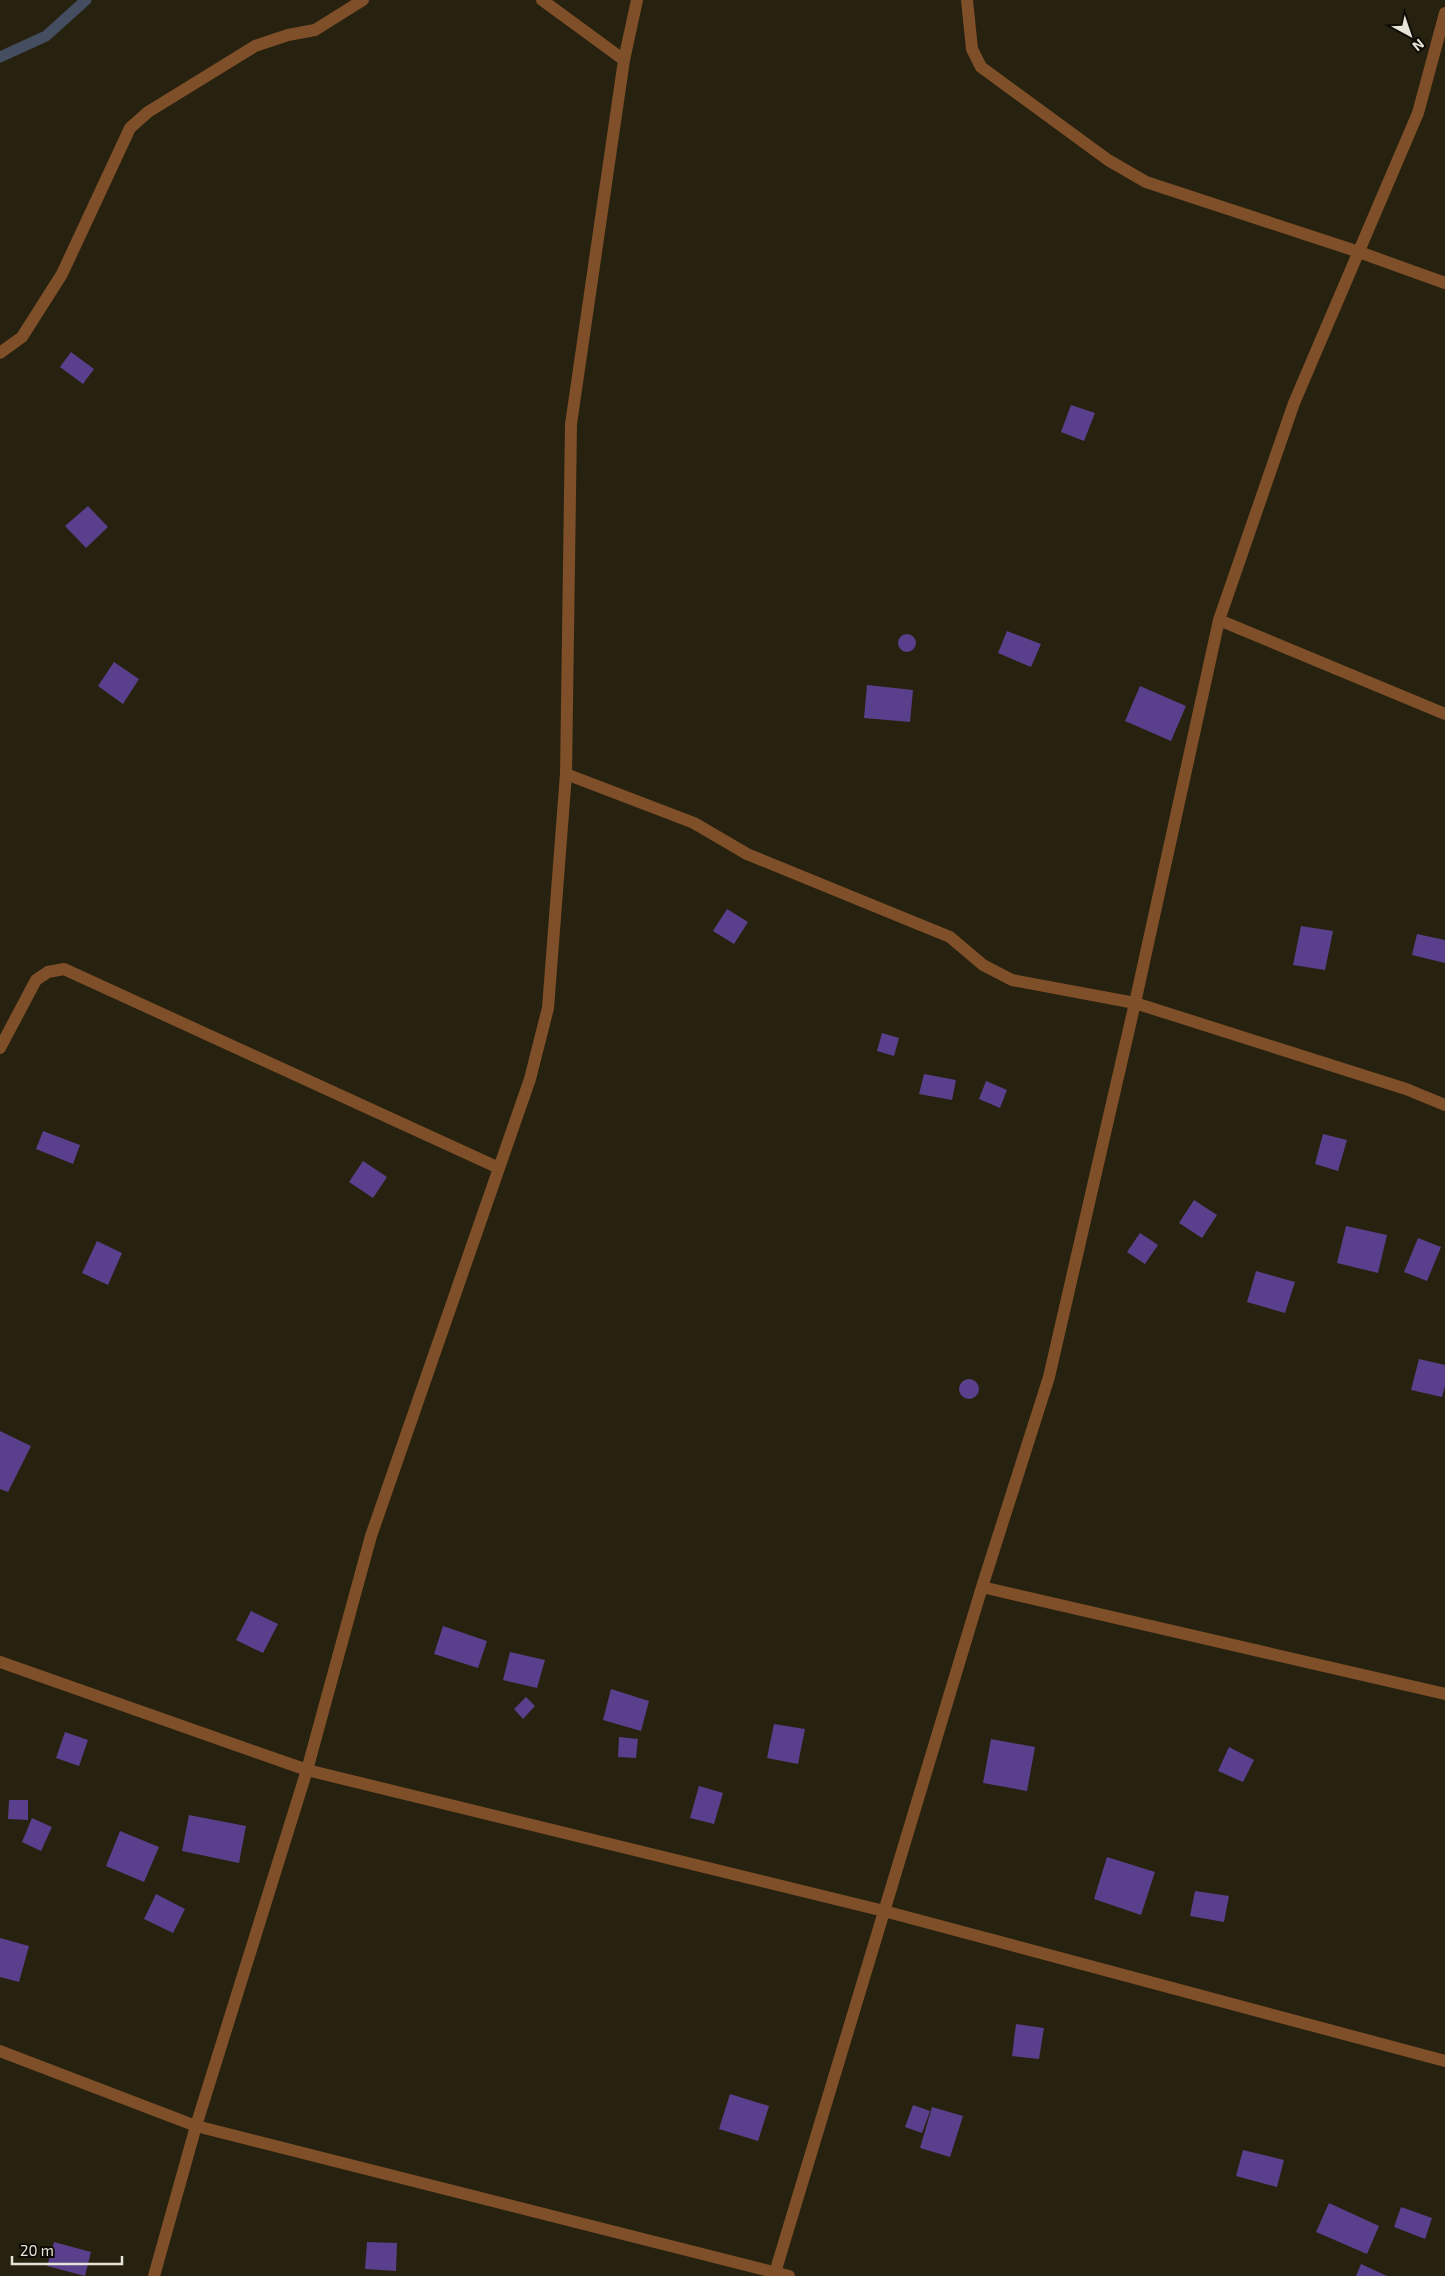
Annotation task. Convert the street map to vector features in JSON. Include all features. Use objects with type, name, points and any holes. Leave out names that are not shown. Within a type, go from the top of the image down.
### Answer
[{"type":"street","points":[[0,353],[22,337],[62,274],[130,128],[148,112],[255,46],[288,35],[315,30],[363,0]]},
{"type":"street","points":[[542,0],[624,60]]},
{"type":"street","points":[[154,2276],[196,2126],[307,1770],[372,1536],[530,1079],[548,1008],[566,774],[571,424],[624,60],[637,0]]},
{"type":"street","points":[[967,0],[972,50],[981,66],[1108,160],[1146,182],[1359,252],[1445,283]]},
{"type":"street","points":[[775,2274],[982,1586],[1048,1377],[1135,1003],[1219,620],[1294,403],[1418,113],[1445,13]]},
{"type":"street","points":[[1219,620],[1445,714]]},
{"type":"street","points":[[566,774],[694,823],[747,854],[950,937],[983,966],[1012,980],[1135,1003],[1406,1089],[1445,1105]]},
{"type":"street","points":[[0,1048],[36,980],[48,972],[64,969],[499,1168]]},
{"type":"street","points":[[982,1586],[1445,1694]]},
{"type":"street","points":[[0,1662],[307,1770],[884,1911],[1445,2061]]},
{"type":"street","points":[[0,2051],[196,2126],[789,2276]]},
{"type":"building","points":[[71,352],[94,369],[83,384],[60,367]]},
{"type":"building","points":[[1071,405],[1095,413],[1084,441],[1061,432]]},
{"type":"building","points":[[88,506],[108,527],[86,548],[65,526]]},
{"type":"building","points":[[1007,631],[1041,644],[1031,667],[998,653]]},
{"type":"building","points":[[907,634],[913,637],[916,643],[913,649],[907,652],[901,649],[898,643],[901,637]]},
{"type":"building","points":[[114,662],[139,679],[123,704],[98,686]]},
{"type":"building","points":[[867,685],[913,690],[910,722],[864,718]]},
{"type":"building","points":[[1140,686],[1186,706],[1171,741],[1125,721]]},
{"type":"building","points":[[727,909],[748,922],[734,944],[713,931]]},
{"type":"building","points":[[1301,926],[1333,931],[1325,970],[1293,965]]},
{"type":"building","points":[[1417,934],[1445,940],[1445,963],[1412,955]]},
{"type":"building","points":[[882,1033],[899,1038],[894,1056],[877,1051]]},
{"type":"building","points":[[924,1074],[956,1080],[952,1100],[919,1094]]},
{"type":"building","points":[[986,1081],[1007,1090],[1000,1108],[979,1099]]},
{"type":"building","points":[[43,1131],[80,1145],[73,1164],[36,1149]]},
{"type":"building","points":[[1323,1134],[1347,1140],[1338,1171],[1315,1164]]},
{"type":"building","points":[[363,1161],[387,1177],[373,1198],[349,1182]]},
{"type":"building","points":[[1194,1200],[1217,1215],[1202,1238],[1179,1223]]},
{"type":"building","points":[[1346,1226],[1387,1235],[1378,1273],[1337,1263]]},
{"type":"building","points":[[1140,1233],[1158,1245],[1145,1264],[1127,1252]]},
{"type":"building","points":[[1418,1238],[1441,1247],[1427,1281],[1404,1272]]},
{"type":"building","points":[[97,1241],[122,1253],[108,1285],[82,1273]]},
{"type":"building","points":[[1256,1271],[1295,1282],[1285,1313],[1247,1302]]},
{"type":"building","points":[[1419,1359],[1445,1365],[1445,1386],[1442,1397],[1411,1390]]},
{"type":"building","points":[[969,1379],[976,1382],[979,1389],[976,1396],[969,1399],[962,1396],[959,1389],[962,1382]]},
{"type":"building","points":[[0,1431],[31,1446],[8,1492],[0,1489]]},
{"type":"building","points":[[251,1611],[278,1624],[263,1653],[236,1640]]},
{"type":"building","points":[[443,1626],[487,1641],[478,1668],[434,1654]]},
{"type":"building","points":[[510,1652],[545,1660],[537,1688],[503,1680]]},
{"type":"building","points":[[611,1689],[649,1701],[641,1731],[603,1720]]},
{"type":"building","points":[[526,1697],[535,1706],[523,1719],[514,1709]]},
{"type":"building","points":[[774,1724],[805,1729],[798,1764],[767,1758]]},
{"type":"building","points":[[65,1732],[88,1740],[79,1766],[56,1758]]},
{"type":"building","points":[[619,1737],[638,1739],[636,1758],[618,1757]]},
{"type":"building","points":[[991,1739],[1035,1747],[1027,1791],[983,1783]]},
{"type":"building","points":[[1229,1747],[1254,1760],[1243,1782],[1218,1771]]},
{"type":"building","points":[[699,1786],[723,1793],[714,1824],[690,1818]]},
{"type":"building","points":[[9,1800],[28,1800],[28,1820],[8,1819]]},
{"type":"building","points":[[189,1815],[246,1826],[239,1863],[182,1851]]},
{"type":"building","points":[[32,1818],[52,1827],[41,1851],[22,1842]]},
{"type":"building","points":[[120,1831],[159,1847],[144,1882],[106,1866]]},
{"type":"building","points":[[1107,1857],[1155,1872],[1141,1915],[1094,1899]]},
{"type":"building","points":[[1195,1891],[1229,1896],[1224,1922],[1190,1916]]},
{"type":"building","points":[[156,1894],[185,1909],[173,1933],[144,1919]]},
{"type":"building","points":[[0,1938],[29,1946],[19,1982],[0,1977]]},
{"type":"building","points":[[1016,2024],[1044,2028],[1039,2059],[1012,2056]]},
{"type":"building","points":[[730,2094],[769,2106],[758,2141],[719,2129]]},
{"type":"building","points":[[913,2105],[930,2111],[922,2133],[905,2127]]},
{"type":"building","points":[[932,2107],[963,2116],[950,2157],[920,2148]]},
{"type":"building","points":[[1243,2150],[1284,2160],[1277,2187],[1236,2176]]},
{"type":"building","points":[[1329,2203],[1379,2226],[1367,2254],[1316,2232]]},
{"type":"building","points":[[1401,2207],[1432,2218],[1425,2239],[1394,2227]]},
{"type":"building","points":[[54,2242],[91,2252],[85,2276],[47,2266]]},
{"type":"building","points":[[367,2242],[397,2243],[396,2271],[365,2269]]},
{"type":"building","points":[[1361,2264],[1387,2276],[1356,2276]]},
{"type":"waterway","points":[[0,57],[46,36],[86,0]]}]
